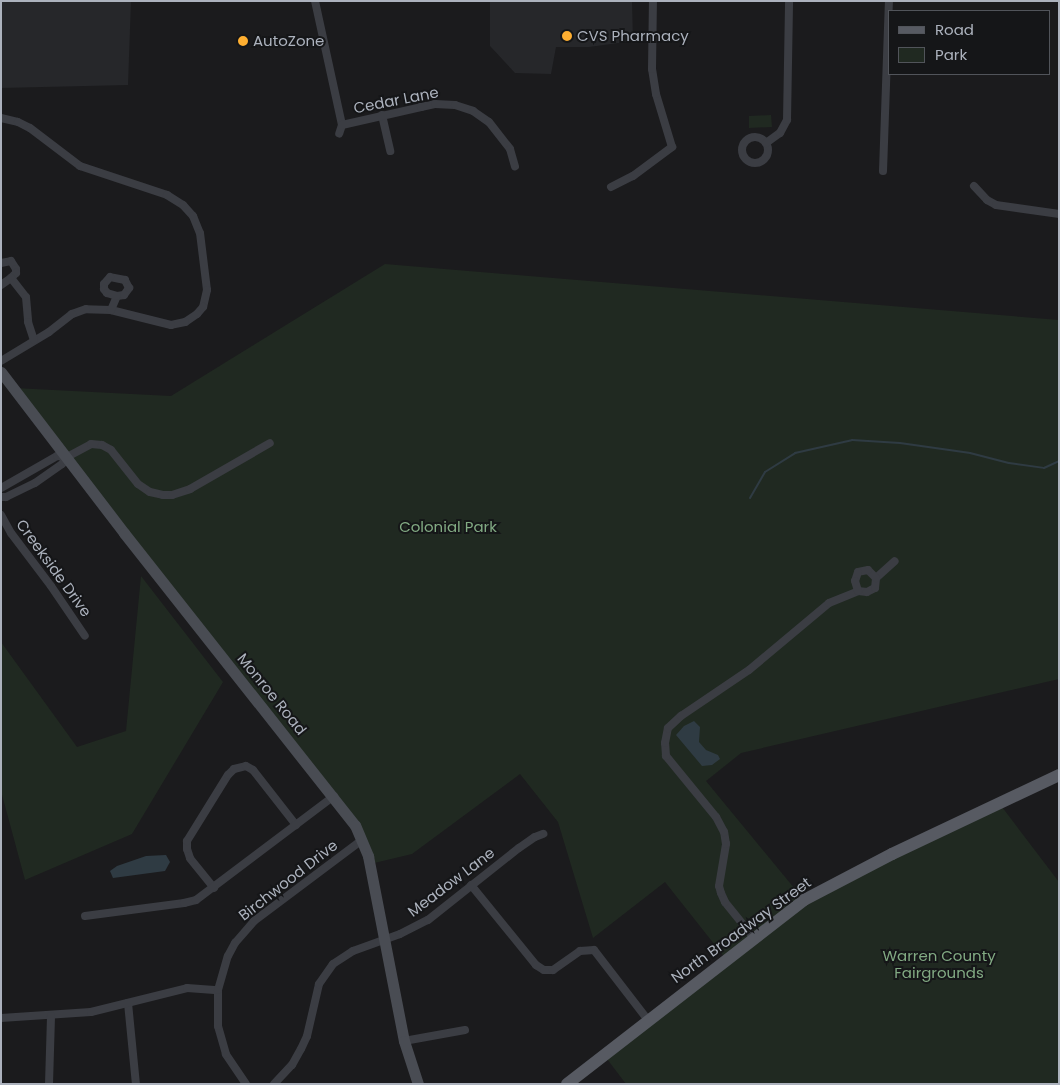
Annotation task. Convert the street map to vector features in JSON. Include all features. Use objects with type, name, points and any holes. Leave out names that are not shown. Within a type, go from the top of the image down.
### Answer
[{"type":"main road","name":"North Broadway Street","points":[[566,1084],[804,900],[844,878],[1059,775]]},
{"type":"street","points":[[315,1],[342,125],[339,134]]},
{"type":"street","points":[[611,187],[633,176],[672,147],[656,94],[652,69],[653,1]]},
{"type":"street","points":[[766,143],[780,133],[787,120],[789,1]]},
{"type":"street","points":[[883,171],[888,29]]},
{"type":"street","name":"Cedar Lane","points":[[342,125],[435,104],[455,105],[473,111],[490,122],[510,149],[515,166]]},
{"type":"street","points":[[382,115],[390,151]]},
{"type":"street","points":[[1,118],[18,122],[30,128],[80,166],[176,200],[193,216],[200,233],[207,280],[206,301],[200,311],[185,322],[171,325],[96,308],[77,312],[1,361]]},
{"type":"street","points":[[974,186],[987,200],[996,205],[1059,214]]},
{"type":"street","points":[[1,263],[6,261],[15,265],[16,273],[1,285]]},
{"type":"street","points":[[11,278],[26,298],[28,322],[34,340]]},
{"type":"street","points":[[110,310],[117,296]]},
{"type":"street","name":"Monroe Road","points":[[1,372],[124,533],[334,796],[355,825],[362,840],[372,874],[404,1042],[416,1083]]},
{"type":"street","points":[[1,497],[6,497],[34,483],[62,464],[67,457],[86,446],[102,445],[114,453],[129,473],[146,489],[158,495],[172,495],[190,489],[270,443]]},
{"type":"street","points":[[1,488],[57,456],[67,457]]},
{"type":"street","name":"Creekside Drive","points":[[1,515],[10,533],[51,586],[85,636]]},
{"type":"street","points":[[754,938],[725,902],[721,893],[720,886],[726,844],[724,832],[716,817],[666,756],[665,743],[668,728],[681,716],[749,670],[829,603],[858,591],[867,592],[875,588],[876,578],[895,561]]},
{"type":"street","points":[[858,591],[855,580],[858,572],[868,570],[876,578]]},
{"type":"street","points":[[214,888],[190,858],[187,841],[228,775],[234,770],[246,766],[253,770],[296,825]]},
{"type":"street","points":[[85,916],[184,904],[204,896],[334,796]]},
{"type":"street","name":"Meadow Lane","points":[[274,1084],[292,1065],[301,1049],[312,1017],[318,988],[327,972],[344,956],[428,920],[519,848],[543,834]]},
{"type":"street","name":"Birchwood Drive","points":[[246,1084],[233,1066],[223,1045],[217,1017],[218,990],[228,956],[249,926],[362,840]]},
{"type":"street","points":[[472,886],[536,965],[544,970],[553,970],[580,950],[594,950],[648,1020]]},
{"type":"street","points":[[1,1018],[91,1012],[187,988],[218,990]]},
{"type":"street","points":[[128,1003],[136,1084]]},
{"type":"street","points":[[49,1084],[51,1016]]},
{"type":"street","points":[[404,1042],[465,1030]]},
{"type":"shaded area","points":[[1,1],[131,1],[128,85],[1,88]]},
{"type":"shaded area","points":[[490,1],[632,1],[633,41],[589,47],[556,47],[551,74],[515,73],[490,46]]},
{"type":"shaded area","points":[[694,721],[700,727],[699,742],[706,750],[718,755],[720,759],[712,765],[702,766],[676,735],[684,726]]},
{"type":"shaded area","points":[[166,855],[170,862],[165,871],[113,878],[110,871],[117,866],[146,856]]},
{"type":"green space","points":[[771,115],[772,127],[749,128],[749,116]]},
{"type":"green space","name":"Colonial Park","points":[[385,264],[1059,320],[1059,679],[741,753],[706,781],[804,900],[999,803],[1059,882],[1059,1084],[626,1084],[604,1055],[726,959],[665,882],[593,938],[558,822],[520,774],[412,854],[370,864],[362,840],[14,388],[171,396]]},
{"type":"green space","points":[[141,576],[223,682],[132,834],[25,880],[1,791],[1,642],[77,747],[126,731]]},
{"type":"waterway","points":[[750,498],[765,472],[795,453],[852,440],[900,443],[970,453],[1009,463],[1044,468],[1059,461]]},
{"type":"place","name":"CVS Pharmacy","points":[[567,36]]},
{"type":"place","name":"AutoZone","points":[[243,41]]},
{"type":"park label","name":"Warren County Fairgrounds","points":[[939,964]]}]
